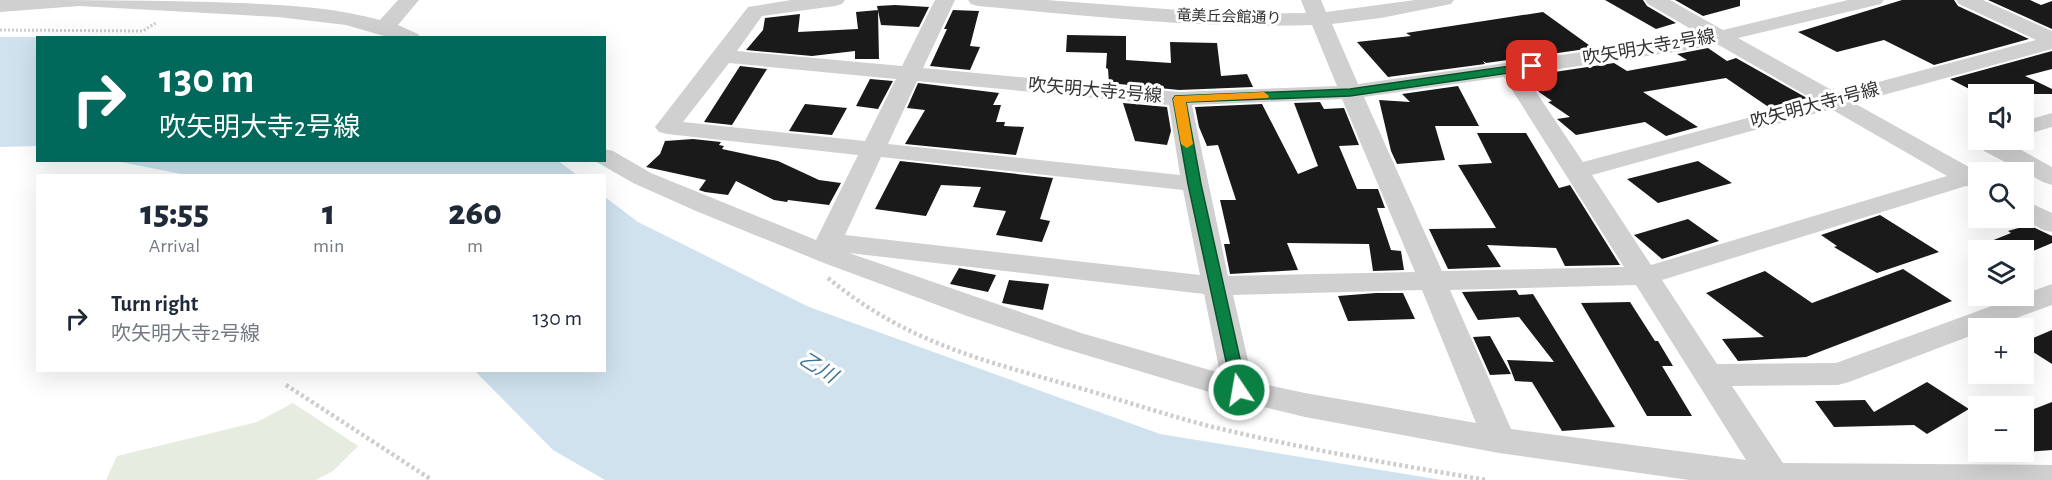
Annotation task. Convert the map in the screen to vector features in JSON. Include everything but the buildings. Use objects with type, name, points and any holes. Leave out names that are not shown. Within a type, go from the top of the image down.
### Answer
[{"type":"street","points":[[0,6],[83,0],[292,12],[334,16],[386,26],[407,36]]},
{"type":"street","points":[[386,26],[409,0]]},
{"type":"street","points":[[835,0],[755,10],[723,56],[667,128],[1194,184]]},
{"type":"street","points":[[825,256],[872,149],[945,0]]},
{"type":"street","name":"竜美丘会館通り","points":[[978,0],[1108,5],[1243,21],[1315,10],[1382,13],[1444,0]]},
{"type":"street","points":[[1655,0],[1968,177]]},
{"type":"street","name":"吹矢明大寺2号線","points":[[723,56],[1179,99],[1350,92],[1688,44],[1875,0]]},
{"type":"street","points":[[1966,0],[2052,40]]},
{"type":"street","points":[[1315,10],[1435,282],[1499,440]]},
{"type":"street","name":"吹矢明大寺1号線","points":[[1578,171],[2052,40]]},
{"type":"street","points":[[1510,69],[1774,476]]},
{"type":"street","points":[[1179,99],[1194,184],[1239,390]]},
{"type":"street","points":[[2034,125],[2052,120]]},
{"type":"street","points":[[2001,150],[2052,177]]},
{"type":"street","points":[[606,157],[642,178],[825,256],[998,316],[1239,390],[1305,405],[1499,440],[1697,468],[1774,476],[2052,478]]},
{"type":"street","points":[[825,256],[1217,286],[1645,276],[1968,182]]},
{"type":"street","points":[[2034,214],[2052,224]]},
{"type":"street","points":[[1710,375],[1838,374],[2052,294]]},
{"type":"path","points":[[0,30],[143,32],[180,6]]},
{"type":"path","points":[[825,256],[848,296],[924,340],[978,360],[1221,429],[1345,456],[1486,480]]},
{"type":"path","points":[[286,385],[432,480]]},
{"type":"shaded area","points":[[293,403],[358,446],[333,471],[316,480],[106,480],[117,456],[257,422]]},
{"type":"water","points":[[0,37],[36,37],[36,146],[0,147]]},
{"type":"water","points":[[121,162],[560,162],[576,174],[181,174]]},
{"type":"water","name":"乙川","points":[[606,198],[638,222],[809,307],[1160,434],[1442,480],[605,480],[553,450],[476,372],[606,372]]},
{"type":"slow traffic","points":[[1187,144],[1179,99],[1264,96]]},
{"type":"route","points":[[1239,390],[1194,184],[1179,99],[1350,92],[1532,66]]}]
